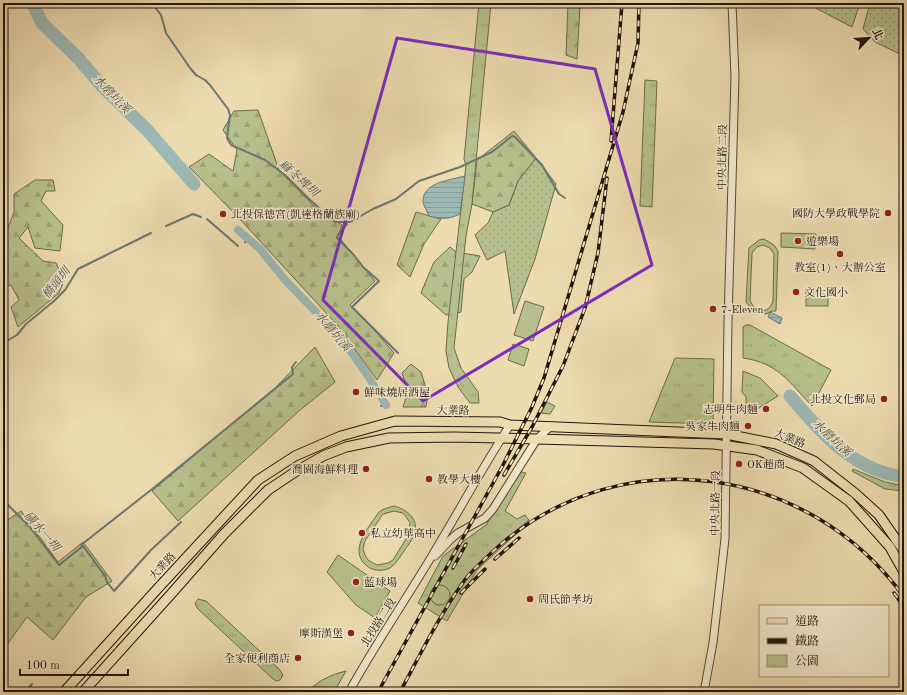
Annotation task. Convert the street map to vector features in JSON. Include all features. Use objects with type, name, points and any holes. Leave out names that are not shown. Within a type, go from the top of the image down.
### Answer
[{"type":"main road","name":"大業路","points":[[64,692],[258,480],[295,456],[341,436],[395,421],[500,422],[510,425],[645,432],[726,434],[776,444],[814,461],[856,494],[879,515],[904,551]]},
{"type":"main road","name":"大業路","points":[[83,692],[224,534],[268,490],[323,456],[346,447],[389,438],[537,438],[727,445],[757,450],[803,468],[849,501],[890,547],[904,572]]},
{"type":"street","name":"中央北路二段","points":[[728,312],[735,77],[732,3]]},
{"type":"street","name":"中央北路一段","points":[[704,692],[713,643],[725,539],[728,312]]},
{"type":"street","points":[[427,565],[510,425]]},
{"type":"street","points":[[427,565],[458,533],[485,518],[493,509],[537,438],[551,426]]},
{"type":"street","name":"北投路二段","points":[[349,692],[382,635],[427,565]]},
{"type":"highlighted area","points":[[397,38],[595,69],[652,265],[423,401],[323,300]]},
{"type":"green space","points":[[479,3],[491,3],[472,204],[466,236],[454,348],[461,368],[478,392],[479,403],[470,403],[458,387],[449,368],[446,351],[466,165],[464,159]]},
{"type":"green space","points":[[568,3],[580,6],[577,59],[566,55]]},
{"type":"green space","points":[[806,3],[860,3],[852,27]]},
{"type":"green space","points":[[870,3],[904,3],[904,56],[875,42],[863,29]]},
{"type":"green space","points":[[645,80],[657,81],[652,207],[640,206]]},
{"type":"green space","points":[[258,110],[279,170],[314,206],[342,225],[338,236],[375,281],[350,305],[370,325],[394,353],[377,380],[338,326],[238,217],[189,167],[209,154],[233,171],[237,150],[223,130],[234,111]]},
{"type":"green space","points":[[514,131],[536,158],[518,181],[509,205],[493,212],[472,204],[477,160]]},
{"type":"green space","points":[[536,158],[556,184],[535,259],[514,314],[505,251],[487,260],[475,235],[488,223],[493,212],[509,205],[518,181]]},
{"type":"green space","points":[[35,180],[53,180],[55,191],[46,191],[41,201],[63,225],[60,251],[35,248],[28,227],[19,238],[43,261],[56,263],[64,281],[59,293],[18,327],[11,307],[19,300],[11,285],[3,287],[3,221],[8,228],[14,212],[14,194]]},
{"type":"green space","points":[[416,212],[441,219],[424,244],[410,277],[397,265]]},
{"type":"green space","name":"遊樂場","points":[[781,233],[816,234],[815,249],[781,247]]},
{"type":"green space","points":[[764,239],[774,245],[778,251],[776,311],[766,314],[754,310],[746,302],[749,248],[759,240]],"holes":[[[763,245],[770,248],[774,254],[773,301],[768,309],[761,311],[755,309],[750,301],[752,253],[757,247]]]},
{"type":"green space","points":[[450,247],[456,252],[480,256],[472,272],[464,279],[461,312],[446,315],[421,293],[434,262]]},
{"type":"green space","points":[[806,291],[828,291],[828,306],[806,306]]},
{"type":"green space","points":[[525,301],[544,307],[533,341],[514,335]]},
{"type":"green space","points":[[750,325],[831,370],[812,406],[782,375],[774,369],[765,364],[743,358],[743,327]]},
{"type":"green space","points":[[513,344],[529,349],[524,366],[508,360]]},
{"type":"green space","points":[[315,347],[335,382],[299,411],[178,521],[152,491],[275,388]]},
{"type":"green space","points":[[675,358],[714,359],[713,424],[649,422]]},
{"type":"green space","points":[[411,364],[421,372],[428,395],[426,407],[403,407],[408,391],[402,373]]},
{"type":"green space","points":[[743,371],[760,378],[778,396],[746,416],[746,397],[742,392]]},
{"type":"green space","points":[[547,402],[555,406],[550,414],[541,413]]},
{"type":"green space","points":[[853,469],[885,482],[904,486],[904,491],[885,489],[852,471]]},
{"type":"green space","points":[[522,472],[526,473],[505,511],[517,519],[525,515],[529,520],[477,570],[447,621],[418,603],[443,556],[486,525],[517,474]]},
{"type":"green space","points":[[394,506],[399,507],[408,513],[414,520],[415,530],[412,539],[394,564],[388,569],[377,570],[370,568],[363,562],[359,555],[359,548],[365,532],[379,512]],"holes":[[[394,511],[403,513],[410,523],[409,534],[393,560],[388,563],[377,565],[368,560],[363,549],[365,541],[383,514]]]},
{"type":"green space","points":[[21,511],[58,562],[83,542],[112,581],[86,597],[53,640],[27,617],[3,650],[3,587],[5,584],[3,581],[3,523]]},
{"type":"green space","name":"藍球場","points":[[338,555],[390,591],[375,618],[356,605],[327,572]]},
{"type":"green space","points":[[440,585],[447,588],[450,595],[447,602],[440,605],[433,602],[430,595],[433,588]]},
{"type":"green space","points":[[198,599],[206,601],[280,670],[283,675],[280,680],[276,681],[273,679],[197,608],[195,603]]},
{"type":"green space","points":[[346,671],[334,692],[307,692],[325,679]]},
{"type":"water","points":[[465,176],[460,214],[444,218],[429,216],[423,201],[424,195],[428,190],[439,183]]},
{"type":"water","points":[[770,312],[782,318],[780,324],[768,317]]},
{"type":"waterway","name":"水磨坑溪","points":[[32,3],[42,23],[79,59],[101,85],[148,131],[194,184]]},
{"type":"waterway","name":"麻冬埤圳","points":[[152,3],[161,15],[166,33],[190,68],[196,75],[210,85],[228,109],[230,115],[227,138],[231,145],[265,160],[285,175],[335,222],[350,222],[373,209],[396,199],[419,181],[460,167],[492,152],[512,136],[515,137],[542,165],[559,194],[565,198]]},
{"type":"waterway","points":[[549,3],[560,3]]},
{"type":"waterway","points":[[570,3],[575,5]]},
{"type":"waterway","name":"橋頭圳","points":[[166,226],[193,214],[201,217]]},
{"type":"waterway","name":"橋頭圳","points":[[207,219],[238,246]]},
{"type":"waterway","points":[[347,224],[337,238],[353,254],[363,267],[379,281],[352,307],[398,353]]},
{"type":"waterway","name":"水磨坑溪","points":[[238,230],[260,249],[286,281],[342,339],[386,405]]},
{"type":"waterway","name":"橋頭圳","points":[[3,343],[17,335],[26,324],[54,301],[65,290],[78,269],[151,233]]},
{"type":"waterway","name":"橋頭圳","points":[[245,242],[249,240]]},
{"type":"waterway","points":[[81,545],[293,374],[292,367],[296,362]]},
{"type":"waterway","name":"水磨坑溪","points":[[790,396],[826,436],[854,458],[869,467],[885,473],[904,477]]},
{"type":"waterway","name":"水磨坑溪","points":[[381,406],[386,405]]},
{"type":"waterway","name":"磺水一圳","points":[[3,500],[29,526],[59,565],[83,546],[114,591],[151,550],[181,522]]},
{"type":"waterway","points":[[25,692],[32,684]]},
{"type":"railway","points":[[611,141],[622,3]]},
{"type":"railway","points":[[378,692],[503,465],[532,407],[544,378],[623,112],[638,43],[639,3]]},
{"type":"railway","points":[[504,475],[532,427],[563,366],[585,308],[598,253],[607,178]]},
{"type":"railway","points":[[400,692],[446,608],[467,577],[500,545],[549,511],[602,490],[658,480],[713,482],[767,495],[818,519],[864,553],[904,597]]},
{"type":"railway","points":[[495,559],[519,538]]},
{"type":"railway","points":[[453,568],[466,544]]},
{"type":"railway","points":[[461,593],[485,569]]},
{"type":"railway","points":[[894,593],[904,607]]},
{"type":"place","name":"國防大學政戰學院","points":[[888,213]]},
{"type":"place","name":"北投保德宮(凱達格蘭族廟)","points":[[223,214]]},
{"type":"place","name":"遊樂場","points":[[798,241]]},
{"type":"place","name":"教室(1)、大辦公室","points":[[840,254]]},
{"type":"place","name":"文化國小","points":[[796,292]]},
{"type":"place","name":"7-Eleven","points":[[713,309]]},
{"type":"place","name":"鮮味燒居酒屋","points":[[356,392]]},
{"type":"place","name":"北投文化郵局","points":[[884,399]]},
{"type":"place","name":"志明牛肉麵","points":[[766,409]]},
{"type":"place","name":"吳家牛肉麵","points":[[748,426]]},
{"type":"place","name":"OK超商","points":[[739,464]]},
{"type":"place","name":"喬園海鮮料理","points":[[366,469]]},
{"type":"place","name":"教學大樓","points":[[429,479]]},
{"type":"place","name":"私立幼華高中","points":[[362,533]]},
{"type":"place","name":"藍球場","points":[[356,582]]},
{"type":"place","name":"周氏節孝坊","points":[[530,599]]},
{"type":"place","name":"摩斯漢堡","points":[[351,633]]},
{"type":"place","name":"全家便利商店","points":[[298,658]]}]
